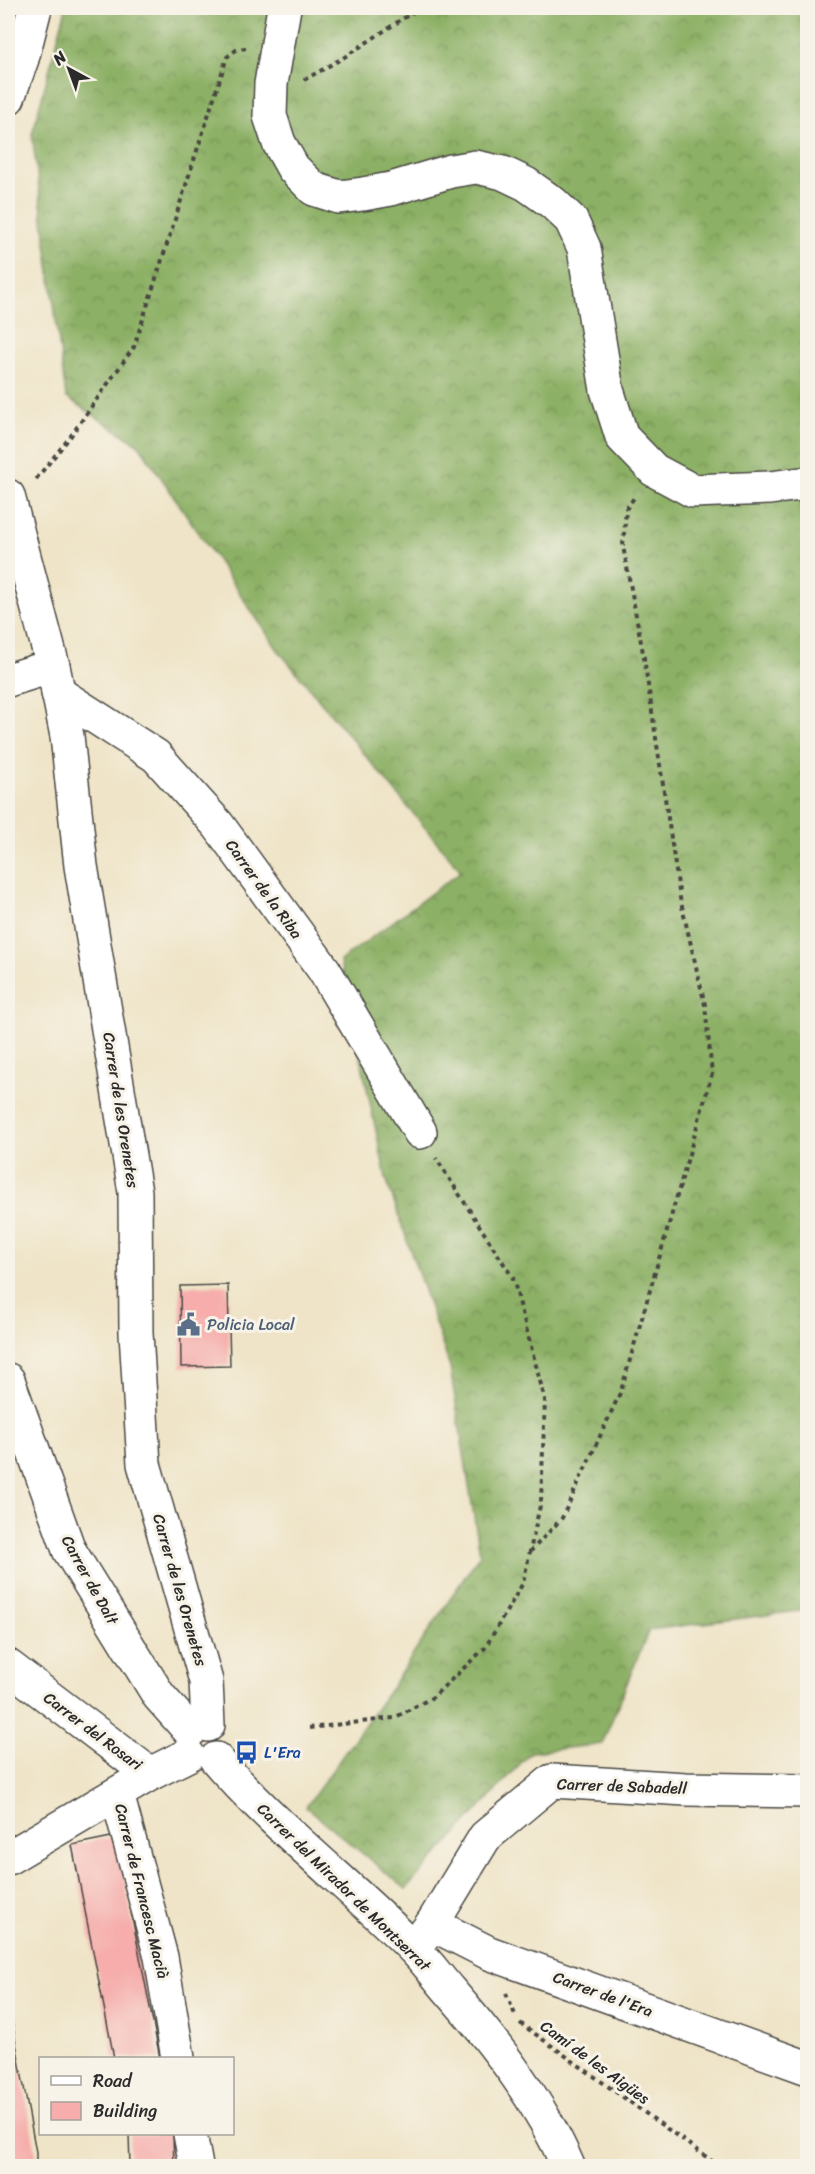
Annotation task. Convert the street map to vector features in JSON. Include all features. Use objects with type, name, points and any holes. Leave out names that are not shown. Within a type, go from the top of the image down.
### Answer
[{"type":"street","points":[[8,98],[22,60],[35,8]]},
{"type":"street","points":[[284,8],[270,84],[270,116],[279,143],[293,168],[314,189],[339,198],[391,189],[451,171],[476,167],[504,173],[526,184],[553,203],[571,220],[584,248],[607,390],[622,437],[654,470],[693,491],[770,488],[807,483]]},
{"type":"street","name":"Carrer de les Orenetes","points":[[9,503],[55,679],[67,736],[81,866],[135,1192],[136,1334],[144,1464],[206,1681],[200,1743]]},
{"type":"street","points":[[8,680],[55,679]]},
{"type":"street","name":"Carrer de la Riba","points":[[55,679],[156,756],[218,825],[324,970],[420,1132]]},
{"type":"street","name":"Carrer de Dalt","points":[[8,1380],[69,1550],[159,1696],[200,1743]]},
{"type":"street","name":"Carrer del Rosari","points":[[8,1666],[150,1774]]},
{"type":"street","points":[[8,1858],[200,1743]]},
{"type":"street","name":"Carrer del Mirador de Montserrat","points":[[200,1743],[261,1808],[423,1936],[472,2016],[522,2083],[558,2143],[568,2166]]},
{"type":"street","name":"Carrer de Sabadell","points":[[423,1936],[485,1838],[552,1781],[686,1789],[807,1791]]},
{"type":"street","name":"Carrer de Francesc Macià","points":[[117,1794],[161,1957],[178,2057]]},
{"type":"street","name":"Carrer de l'Era","points":[[423,1936],[489,1953],[807,2068]]},
{"type":"street","points":[[190,2135],[196,2166]]},
{"type":"path","points":[[270,84],[303,81],[343,58],[419,8]]},
{"type":"path","points":[[9,503],[70,437],[134,346],[227,57],[236,50],[278,42]]},
{"type":"path","points":[[530,1552],[562,1518],[621,1391],[712,1074],[705,1005],[680,898],[644,658],[623,546],[626,508],[654,470]]},
{"type":"path","points":[[309,1728],[394,1718],[433,1697],[485,1648],[523,1582],[541,1501],[544,1400],[513,1278],[420,1132]]},
{"type":"path","name":"Camí de les Aigües","points":[[489,1953],[518,2021],[719,2166]]},
{"type":"green space","points":[[66,8],[807,8],[807,1610],[649,1630],[602,1744],[531,1752],[406,1889],[306,1807],[391,1688],[480,1554],[450,1367],[386,1178],[340,961],[461,871],[278,650],[139,445],[66,397],[32,134]]},
{"type":"building","points":[[228,1285],[230,1366],[181,1367],[180,1286]]},
{"type":"building","points":[[116,1836],[160,2057],[114,2057],[72,1845]]},
{"type":"building","points":[[8,2000],[36,2152],[36,2166],[8,2166]]},
{"type":"building","points":[[129,2135],[173,2135],[174,2166],[130,2166]]},
{"type":"waterway","points":[[802,8],[808,14]]},
{"type":"place","name":"Policia Local","points":[[189,1324]]},
{"type":"place","name":"L'Era","points":[[246,1752]]}]
